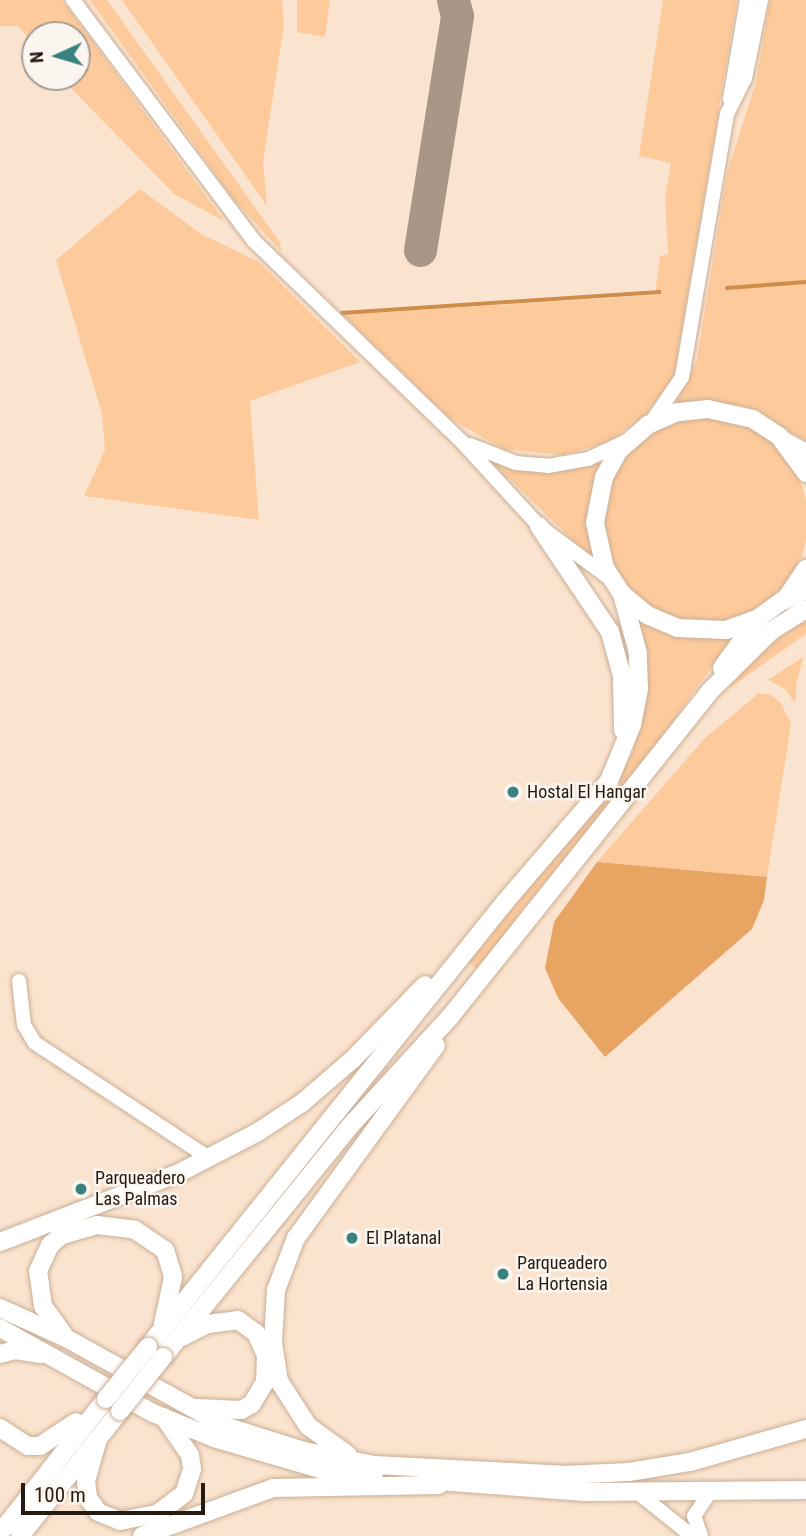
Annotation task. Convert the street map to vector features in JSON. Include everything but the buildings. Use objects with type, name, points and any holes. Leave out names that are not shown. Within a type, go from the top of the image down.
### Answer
[{"type":"main road","points":[[169,1335],[505,902],[609,781],[632,725],[639,681],[638,653],[617,587],[596,538],[596,507],[604,477],[630,439],[648,425],[677,412],[708,409],[753,419],[779,436],[806,473]]},
{"type":"main road","points":[[539,526],[610,632],[622,676],[620,759]]},
{"type":"main road","points":[[617,587],[647,615],[694,631],[726,630],[757,619],[774,609],[806,569]]},
{"type":"main road","points":[[0,1428],[28,1446],[40,1446],[57,1439],[106,1399],[155,1352],[350,1126],[450,1017],[709,692],[762,638],[806,609]]},
{"type":"main road","points":[[709,692],[732,649],[757,619]]},
{"type":"main road","points":[[0,1242],[210,1159],[279,1118],[323,1085],[505,902]]},
{"type":"main road","points":[[361,1461],[328,1443],[289,1401],[276,1367],[276,1290],[296,1238],[427,1060],[450,1017]]},
{"type":"main road","points":[[66,1338],[43,1306],[38,1271],[50,1245],[62,1235],[97,1225],[135,1230],[165,1250],[173,1278],[169,1335]]},
{"type":"main road","points":[[0,1308],[66,1338],[190,1408],[257,1438],[361,1461],[413,1469],[563,1475],[629,1472],[690,1462],[806,1429]]},
{"type":"main road","points":[[169,1335],[229,1318],[250,1325],[266,1355],[265,1382],[252,1404],[241,1410],[190,1408]]},
{"type":"main road","points":[[0,1328],[164,1417],[214,1438],[320,1469],[470,1485]]},
{"type":"main road","points":[[0,1353],[15,1350],[61,1359]]},
{"type":"main road","points":[[20,1536],[120,1411],[155,1352]]},
{"type":"main road","points":[[0,1533],[106,1399]]},
{"type":"main road","points":[[98,1439],[86,1481],[88,1498],[98,1512],[120,1521],[157,1514],[184,1494],[192,1469],[186,1447],[164,1417]]},
{"type":"main road","points":[[142,1536],[274,1488],[470,1485],[637,1492],[806,1490]]},
{"type":"street","points":[[73,0],[254,241],[463,442],[539,526],[617,587]]},
{"type":"street","points":[[648,425],[682,377],[747,0]]},
{"type":"street","points":[[727,114],[745,78],[761,0]]},
{"type":"street","points":[[779,436],[806,451]]},
{"type":"street","points":[[463,442],[495,457],[548,466],[588,459],[630,439]]},
{"type":"street","points":[[774,609],[806,592]]},
{"type":"street","points":[[19,981],[24,1025],[35,1043],[210,1159]]},
{"type":"street","points":[[637,1492],[692,1536]]},
{"type":"street","points":[[701,1536],[694,1516],[709,1492]]},
{"type":"shaded area","points":[[0,0],[62,0],[77,21],[21,21],[21,29],[18,26],[0,26]]},
{"type":"shaded area","points":[[90,0],[107,0],[279,241],[282,252],[234,200]]},
{"type":"shaded area","points":[[122,0],[282,0],[284,24],[263,162],[267,206]]},
{"type":"shaded area","points":[[297,0],[330,0],[325,37],[297,32]]},
{"type":"shaded area","points":[[663,0],[737,0],[674,376],[646,414],[608,442],[563,455],[503,449],[451,419],[343,315],[655,295],[660,256],[668,254],[665,197],[671,163],[639,156]]},
{"type":"shaded area","points":[[770,0],[806,0],[806,441],[748,407],[699,401],[675,406],[697,360],[727,173],[756,82]]},
{"type":"shaded area","points":[[91,40],[224,221],[174,194],[74,91],[91,91]]},
{"type":"shaded area","points":[[140,189],[201,234],[259,262],[360,362],[250,401],[259,520],[84,496],[105,450],[102,414],[56,260]]},
{"type":"shaded area","points":[[706,418],[745,426],[763,435],[778,448],[791,463],[800,481],[808,520],[800,559],[791,577],[778,592],[763,605],[745,614],[706,622],[667,614],[649,605],[634,592],[621,577],[612,559],[604,520],[612,481],[621,463],[634,448],[649,435],[667,426]]},
{"type":"shaded area","points":[[493,463],[545,474],[600,463],[588,509],[593,560]]},
{"type":"shaded area","points":[[632,611],[683,636],[734,636],[627,785],[525,906],[479,971],[469,962],[619,778],[633,752],[647,685]]},
{"type":"shaded area","points":[[806,620],[806,634],[728,689],[763,649]]},
{"type":"shaded area","points":[[803,657],[795,703],[785,689],[768,680]]},
{"type":"shaded area","points":[[759,693],[771,695],[781,703],[791,724],[767,877],[597,862],[704,739]]},
{"type":"shaded area","points":[[597,862],[767,877],[764,900],[752,929],[605,1057],[558,998],[545,968],[554,922]]},
{"type":"waterway","points":[[727,288],[806,282]]},
{"type":"waterway","points":[[342,313],[659,292]]},
{"type":"taxiway","points":[[420,250],[457,16],[453,0]]},
{"type":"place","name":"Hostal El Hangar","points":[[513,792]]},
{"type":"place","name":"Parqueadero Las Palmas","points":[[81,1189]]},
{"type":"place","name":"El Platanal","points":[[352,1238]]},
{"type":"place","name":"Parqueadero La Hortensia","points":[[503,1274]]}]
